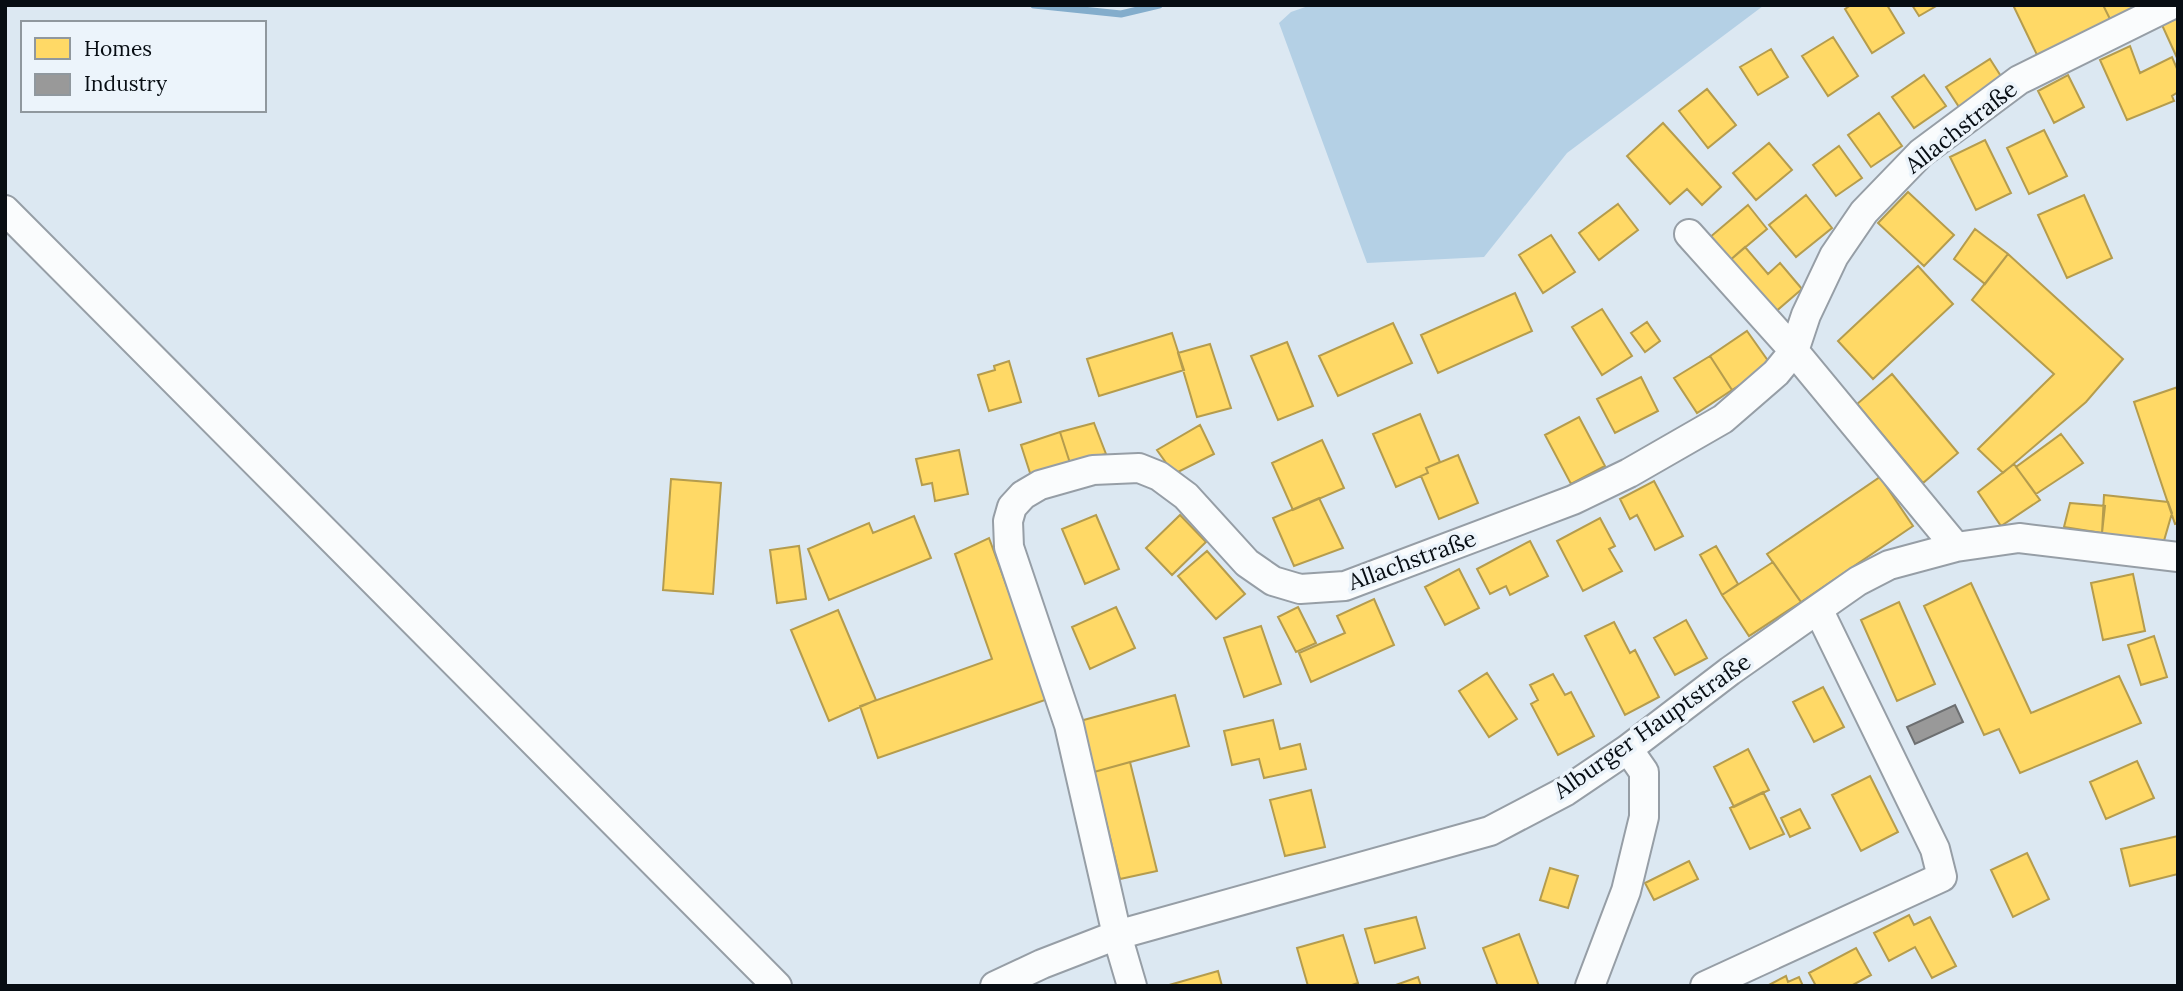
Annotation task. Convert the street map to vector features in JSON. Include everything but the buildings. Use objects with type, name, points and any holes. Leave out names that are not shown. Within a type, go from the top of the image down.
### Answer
[{"type":"street","name":"Allachstraße","points":[[1117,934],[1069,725],[1009,547],[1008,521],[1012,507],[1023,495],[1040,485],[1093,470],[1139,468],[1159,476],[1186,496],[1247,563],[1273,580],[1300,589],[1345,586],[1573,500],[1629,473],[1723,419],[1776,373],[1794,351],[1806,315],[1834,256],[1864,212],[1922,153],[2019,80],[2171,5]]},
{"type":"street","points":[[5,210],[777,986]]},
{"type":"street","points":[[1689,234],[1794,351],[1956,547]]},
{"type":"street","name":"Alburger Hauptstraße","points":[[995,986],[1117,934],[1490,831],[1566,791],[1628,749],[1730,671],[1858,581],[1889,565],[1956,547],[2019,538],[2178,557]]},
{"type":"street","points":[[1705,986],[1942,877],[1935,849],[1818,609]]},
{"type":"street","points":[[1590,986],[1626,891],[1644,817],[1644,772],[1628,749]]},
{"type":"street","points":[[1117,934],[1132,986]]},
{"type":"shaded area","points":[[1311,5],[1763,6],[1567,153],[1484,257],[1367,263],[1279,23],[1291,12]]},
{"type":"waterway","points":[[1034,5],[1121,14],[1159,5]]}]
